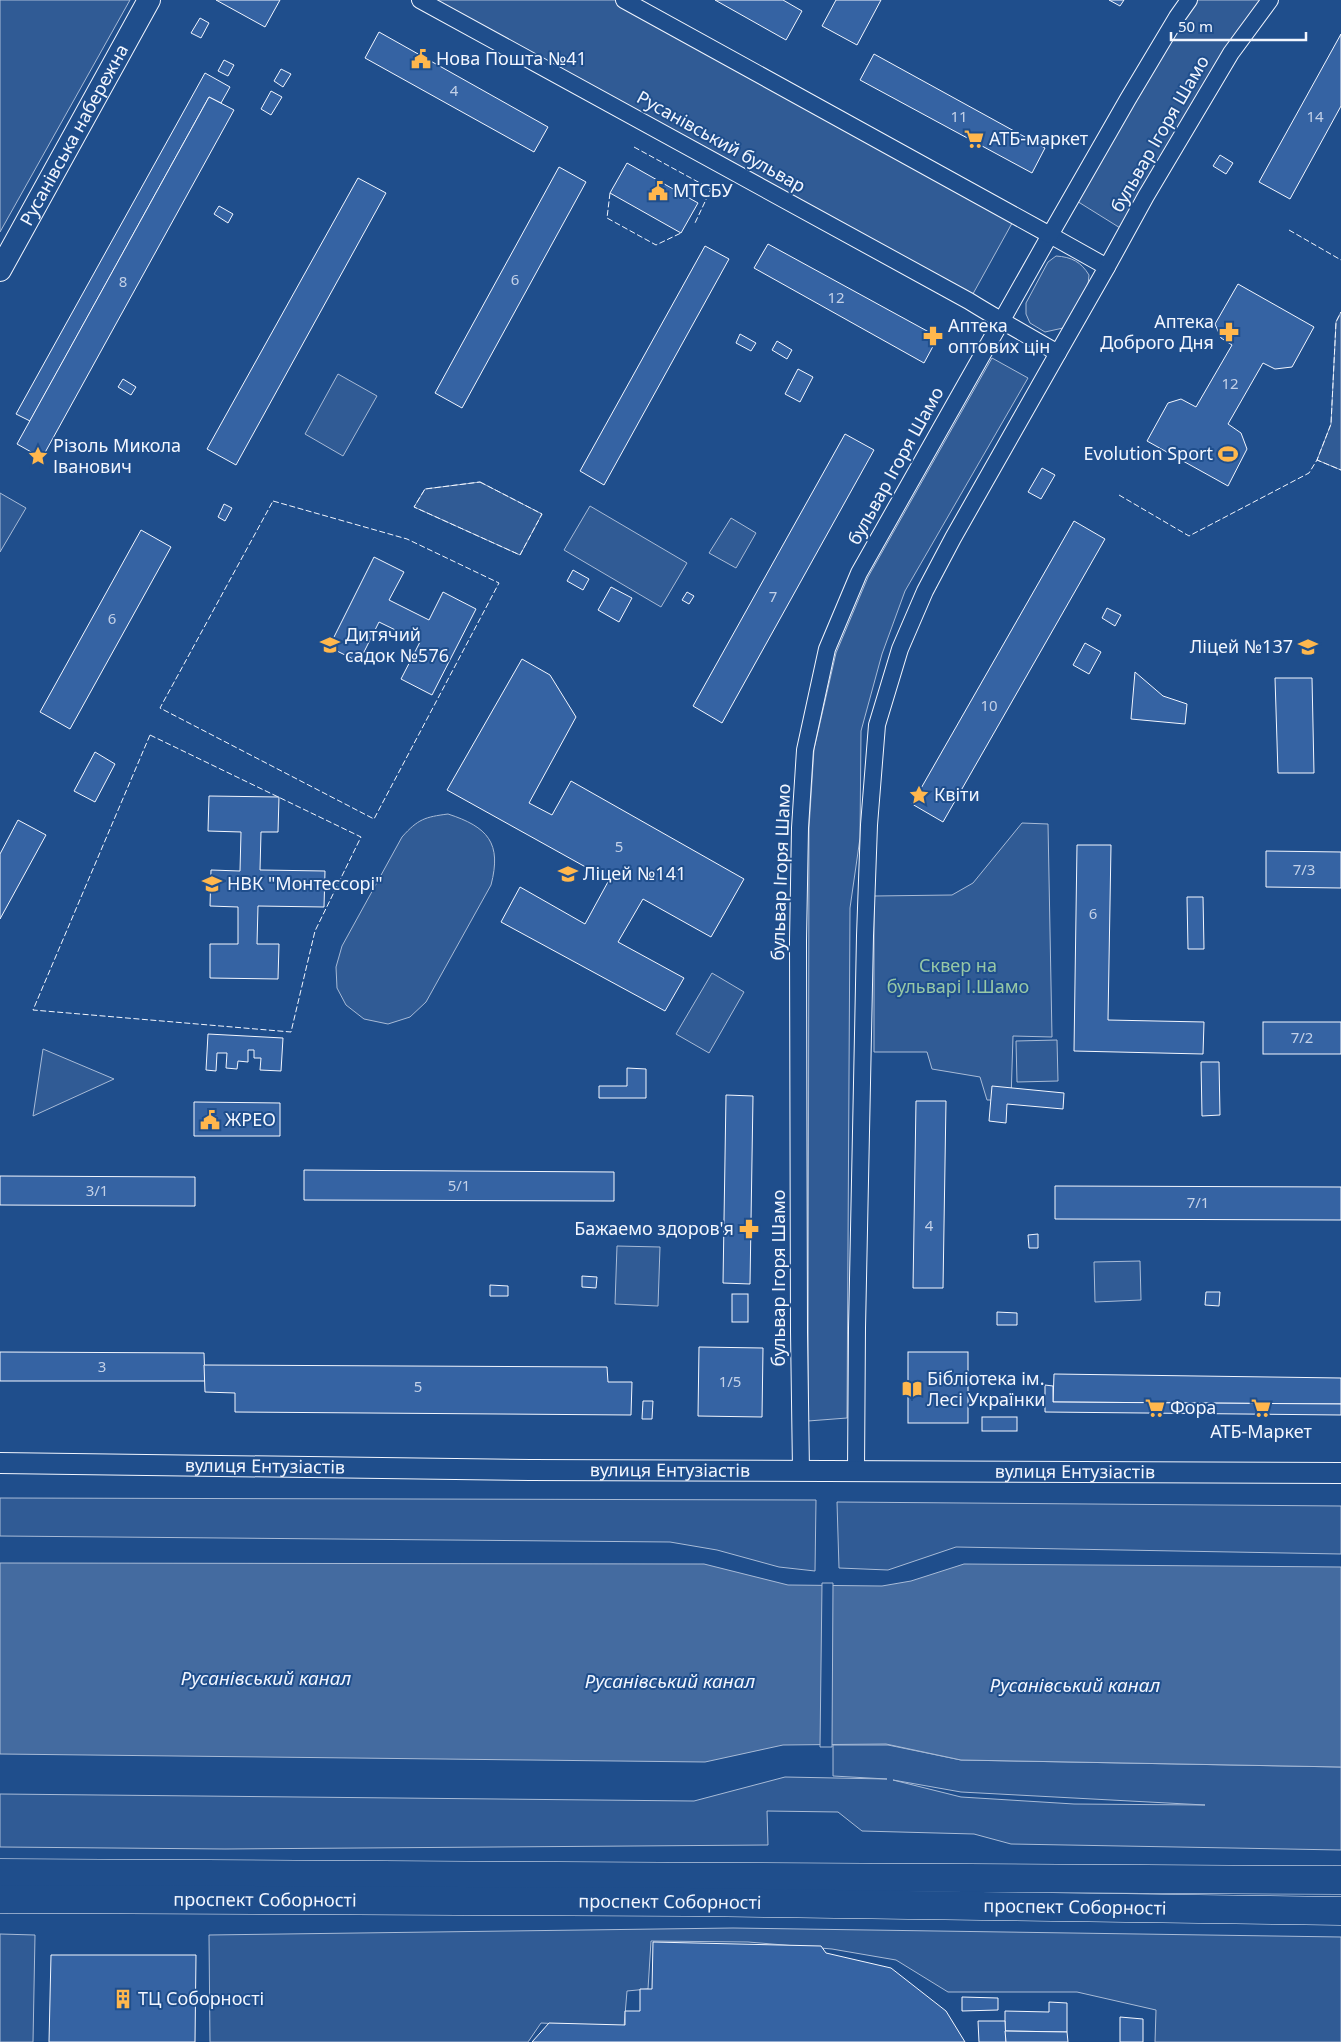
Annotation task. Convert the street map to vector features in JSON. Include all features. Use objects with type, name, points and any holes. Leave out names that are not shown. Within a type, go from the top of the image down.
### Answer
[{"type":"highway","name":"проспект Соборності","points":[[0,1873],[1341,1880]]},
{"type":"highway","name":"проспект Соборності","points":[[0,1899],[690,1902],[1341,1911]]},
{"type":"main road","name":"Русанівська набережна","points":[[0,270],[150,0]]},
{"type":"street","name":"Русанівський бульвар","points":[[420,0],[1002,320],[1058,353]]},
{"type":"street","points":[[624,0],[1107,267]]},
{"type":"street","points":[[1050,235],[1128,99],[1177,17],[1190,0]]},
{"type":"street","name":"бульвар Ігоря Шамо","points":[[1058,353],[1164,165],[1231,53],[1270,0]]},
{"type":"street","name":"бульвар Ігоря Шамо","points":[[801,1471],[798,940],[800,828],[805,750],[827,649],[858,573],[1050,235]]},
{"type":"street","points":[[856,1470],[865,936],[869,824],[877,725],[900,649],[925,591],[1058,353]]},
{"type":"street","name":"вулиця Ентузіастів","points":[[0,1463],[801,1471],[1341,1473]]},
{"type":"green space","points":[[0,0],[130,0],[0,232]]},
{"type":"green space","points":[[420,0],[624,0],[1016,216],[969,301]]},
{"type":"green space","points":[[1189,0],[1270,0],[1125,231],[1072,198]]},
{"type":"green space","points":[[1056,256],[1071,259],[1083,267],[1089,275],[1088,285],[1063,328],[1045,332],[1030,323],[1026,314],[1026,303],[1048,262]]},
{"type":"green space","points":[[1341,312],[1341,470],[1317,460],[1331,424],[1336,322]]},
{"type":"green space","points":[[992,358],[1028,378],[905,591],[882,654],[861,731],[860,838],[850,908],[847,1418],[808,1421],[809,828],[814,749],[836,653],[868,577]]},
{"type":"green space","points":[[338,374],[377,396],[343,456],[305,434]]},
{"type":"green space","points":[[480,482],[542,514],[520,555],[414,507],[425,489]]},
{"type":"green space","points":[[0,493],[26,508],[0,552]]},
{"type":"green space","points":[[590,506],[687,563],[661,607],[564,550]]},
{"type":"green space","points":[[731,518],[756,533],[736,568],[709,553]]},
{"type":"green space","points":[[448,814],[473,825],[489,839],[495,858],[491,885],[426,1002],[410,1017],[388,1024],[364,1019],[346,1005],[337,988],[336,967],[342,946],[402,837],[422,820]]},
{"type":"green space","name":"Сквер на бульварі І.Шамо","points":[[1022,823],[1048,824],[1052,1037],[1013,1036],[1011,1100],[987,1100],[980,1077],[932,1069],[927,1052],[874,1052],[874,896],[952,895],[973,883]]},
{"type":"green space","points":[[712,973],[744,992],[709,1053],[676,1034]]},
{"type":"green space","points":[[1057,1040],[1058,1081],[1017,1082],[1016,1041]]},
{"type":"green space","points":[[43,1049],[114,1079],[33,1116]]},
{"type":"green space","points":[[617,1246],[660,1247],[658,1306],[615,1304]]},
{"type":"green space","points":[[1140,1261],[1141,1300],[1095,1302],[1094,1262]]},
{"type":"green space","points":[[0,1498],[816,1500],[815,1571],[779,1567],[717,1550],[670,1542],[0,1536]]},
{"type":"green space","points":[[837,1502],[1341,1506],[1341,1554],[956,1547],[888,1570],[839,1568]]},
{"type":"green space","points":[[833,1745],[888,1745],[961,1760],[1341,1767],[1341,1850],[1011,1844],[974,1834],[862,1831],[838,1812],[767,1811],[768,1845],[225,1849],[0,1847],[0,1794],[694,1801],[785,1777],[887,1779],[833,1776]],"holes":[[[893,1780],[961,1792],[1205,1805],[1074,1804],[961,1797]]]},
{"type":"green space","points":[[733,1928],[1341,1937],[1341,2042],[1155,2042],[1156,2010],[1077,1992],[948,1992],[896,1960],[832,1949],[748,1942],[651,1941],[648,1989],[627,1991],[624,2027],[541,2023],[528,2042],[210,2042],[209,1935]]},
{"type":"green space","points":[[0,1934],[35,1935],[33,2042],[0,2042]]},
{"type":"water","name":"Русанівський канал","points":[[0,1563],[704,1564],[788,1585],[882,1586],[911,1581],[964,1564],[1341,1567],[1341,1767],[961,1760],[886,1744],[783,1745],[705,1762],[0,1754]]},
{"type":"pier","points":[[822,1583],[833,1583],[832,1747],[820,1747]]},
{"type":"building","points":[[216,0],[280,0],[265,27]]},
{"type":"building","points":[[715,0],[783,0],[802,11],[786,40]]},
{"type":"building","points":[[836,0],[881,0],[857,45],[822,26]]},
{"type":"building","points":[[1109,0],[1124,0],[1120,6]]},
{"type":"building","points":[[200,18],[209,23],[201,38],[191,33]]},
{"type":"building","points":[[379,32],[548,127],[534,152],[365,58]]},
{"type":"building","points":[[1341,34],[1341,106],[1290,199],[1259,182]]},
{"type":"building","points":[[874,54],[1045,148],[1032,173],[860,80]]},
{"type":"building","points":[[224,60],[234,65],[228,76],[218,71]]},
{"type":"building","points":[[281,69],[291,74],[283,87],[274,81]]},
{"type":"building","points":[[205,73],[230,87],[221,103],[209,97],[30,421],[16,414]]},
{"type":"building","points":[[271,91],[282,97],[271,115],[261,109]]},
{"type":"building","points":[[209,97],[234,110],[42,458],[17,444]]},
{"type":"building","points":[[1220,155],[1233,163],[1226,174],[1213,166]]},
{"type":"building","points":[[627,163],[698,203],[681,233],[610,193]]},
{"type":"building","points":[[559,167],[586,182],[462,408],[435,393]]},
{"type":"building","points":[[358,178],[386,193],[236,465],[207,449]]},
{"type":"building","points":[[219,206],[233,214],[228,223],[214,214]]},
{"type":"building","points":[[768,244],[938,337],[924,363],[754,268]]},
{"type":"building","points":[[705,246],[729,259],[604,485],[580,471]]},
{"type":"building","points":[[1238,284],[1314,327],[1292,367],[1275,369],[1263,363],[1228,424],[1241,433],[1247,449],[1228,486],[1147,441],[1168,403],[1181,399],[1196,407],[1232,345],[1221,338],[1215,324]]},
{"type":"building","points":[[740,334],[756,343],[751,351],[736,343]]},
{"type":"building","points":[[777,341],[792,350],[787,359],[772,350]]},
{"type":"building","points":[[798,369],[813,377],[800,402],[785,394]]},
{"type":"building","points":[[123,379],[136,387],[131,395],[118,387]]},
{"type":"building","points":[[845,434],[874,450],[722,723],[693,706]]},
{"type":"building","points":[[1042,468],[1055,475],[1041,499],[1028,492]]},
{"type":"building","points":[[224,504],[232,508],[225,521],[218,517]]},
{"type":"building","points":[[1074,521],[1105,539],[943,822],[912,804]]},
{"type":"building","points":[[141,530],[171,547],[70,729],[40,712]]},
{"type":"building","points":[[374,557],[404,572],[389,600],[429,620],[443,592],[476,609],[432,695],[401,679],[420,642],[379,622],[359,662],[329,647]]},
{"type":"building","points":[[573,570],[589,579],[583,590],[567,581]]},
{"type":"building","points":[[611,587],[632,598],[619,622],[598,610]]},
{"type":"building","points":[[687,592],[694,596],[689,604],[682,600]]},
{"type":"building","points":[[1107,608],[1121,615],[1115,626],[1102,618]]},
{"type":"building","points":[[1085,643],[1101,652],[1089,674],[1073,665]]},
{"type":"building","points":[[522,659],[550,675],[576,717],[529,803],[552,815],[571,781],[744,879],[711,937],[643,899],[618,942],[684,978],[665,1011],[501,922],[520,887],[585,924],[609,880],[447,790]]},
{"type":"building","points":[[1135,672],[1163,696],[1187,704],[1185,724],[1131,719]]},
{"type":"building","points":[[1275,678],[1312,678],[1314,773],[1278,773]]},
{"type":"building","points":[[95,752],[115,764],[95,802],[74,791]]},
{"type":"building","points":[[209,796],[279,797],[278,832],[261,832],[260,870],[325,871],[324,907],[258,906],[257,944],[279,944],[278,979],[210,978],[210,944],[238,944],[238,907],[210,906],[211,870],[240,871],[241,832],[208,831]]},
{"type":"building","points":[[18,820],[46,835],[0,919],[0,854]]},
{"type":"building","points":[[1077,845],[1111,845],[1108,1020],[1204,1022],[1203,1054],[1074,1051]]},
{"type":"building","points":[[1266,851],[1341,852],[1341,888],[1266,887]]},
{"type":"building","points":[[1187,897],[1203,897],[1204,949],[1188,949]]},
{"type":"building","points":[[1263,1022],[1341,1022],[1341,1054],[1263,1054]]},
{"type":"building","points":[[208,1034],[283,1038],[281,1071],[260,1070],[261,1058],[254,1058],[254,1050],[248,1050],[248,1062],[238,1061],[237,1069],[226,1068],[227,1053],[217,1053],[216,1071],[206,1070]]},
{"type":"building","points":[[1201,1062],[1219,1062],[1220,1115],[1202,1116]]},
{"type":"building","points":[[627,1068],[646,1069],[646,1098],[599,1098],[599,1086],[627,1086]]},
{"type":"building","points":[[992,1086],[1064,1093],[1063,1109],[1007,1104],[1006,1123],[989,1121]]},
{"type":"building","points":[[726,1095],[753,1096],[750,1284],[723,1283]]},
{"type":"building","points":[[916,1101],[946,1101],[943,1288],[913,1288]]},
{"type":"building","points":[[194,1102],[280,1103],[280,1136],[194,1136]]},
{"type":"building","points":[[304,1170],[614,1172],[614,1201],[304,1200]]},
{"type":"building","points":[[0,1176],[195,1177],[195,1206],[0,1205]]},
{"type":"building","points":[[1055,1186],[1341,1187],[1341,1220],[1055,1219]]},
{"type":"building","points":[[1038,1234],[1038,1248],[1029,1248],[1028,1235]]},
{"type":"building","points":[[582,1276],[597,1277],[596,1288],[582,1287]]},
{"type":"building","points":[[490,1285],[508,1286],[508,1296],[490,1296]]},
{"type":"building","points":[[1206,1292],[1220,1292],[1219,1306],[1205,1305]]},
{"type":"building","points":[[732,1294],[748,1294],[748,1322],[732,1322]]},
{"type":"building","points":[[997,1312],[1017,1313],[1017,1325],[997,1325]]},
{"type":"building","points":[[699,1347],[763,1348],[762,1417],[698,1416]]},
{"type":"building","points":[[0,1352],[204,1353],[205,1381],[0,1381]]},
{"type":"building","points":[[908,1352],[968,1352],[968,1423],[908,1423]]},
{"type":"building","points":[[204,1365],[607,1367],[608,1382],[632,1382],[631,1415],[235,1412],[235,1393],[205,1392]]},
{"type":"building","points":[[1054,1374],[1341,1378],[1341,1404],[1053,1402]]},
{"type":"building","points":[[1045,1385],[1053,1386],[1053,1402],[1341,1404],[1341,1415],[1045,1412]]},
{"type":"building","points":[[643,1401],[653,1401],[652,1419],[642,1419]]},
{"type":"building","points":[[982,1417],[1017,1417],[1017,1431],[982,1431]]},
{"type":"building","points":[[653,1942],[821,1946],[826,1953],[891,1968],[946,2011],[965,2042],[532,2042],[549,2023],[625,2025],[625,2011],[640,2011],[640,1989],[652,1989]]},
{"type":"building","name":"ТЦ Соборності","points":[[51,1955],[196,1955],[195,2042],[49,2042]]},
{"type":"building","points":[[962,1997],[998,1998],[998,2010],[962,2011]]},
{"type":"building","points":[[1049,2002],[1067,2003],[1067,2032],[1005,2031],[1005,2011],[1049,2012]]},
{"type":"building","points":[[1120,2017],[1143,2019],[1143,2042],[1120,2042]]},
{"type":"building","points":[[978,2021],[1005,2021],[1006,2042],[979,2042]]},
{"type":"building","points":[[1005,2031],[1067,2032],[1068,2042],[1006,2042]]},
{"type":"fence","points":[[634,147],[711,189],[695,223]]},
{"type":"fence","points":[[610,193],[607,218],[656,245],[681,233]]},
{"type":"fence","points":[[1289,230],[1341,260]]},
{"type":"fence","points":[[1119,495],[1189,536],[1309,473],[1317,460],[1331,424],[1336,322],[1341,312]]},
{"type":"fence","points":[[1318,459],[1341,470]]},
{"type":"fence","points":[[480,482],[542,514],[520,555],[414,507],[425,489],[480,482]]},
{"type":"fence","points":[[273,501],[407,539],[499,583],[374,819],[160,708],[273,501]]},
{"type":"fence","points":[[150,735],[361,837],[315,931],[291,1032],[33,1010],[150,735]]},
{"type":"place","name":"Нова Пошта №41","points":[[421,59]]},
{"type":"place","name":"АТБ-маркет","points":[[974,139]]},
{"type":"place","name":"МТСБУ","points":[[658,191]]},
{"type":"place","name":"Аптека Доброго Дня","points":[[1229,332]]},
{"type":"place","name":"Аптека оптових цін","points":[[933,336]]},
{"type":"place","name":"Evolution Sport","points":[[1228,454]]},
{"type":"place","name":"Різоль Микола Іванович","points":[[38,456]]},
{"type":"place","name":"Дитячий садок №576","points":[[330,645]]},
{"type":"place","name":"Ліцей №137","points":[[1308,647]]},
{"type":"place","name":"Квіти","points":[[919,795]]},
{"type":"place","name":"Ліцей №141","points":[[568,874]]},
{"type":"place","name":"НВК \"Монтессорі\"","points":[[212,884]]},
{"type":"place","name":"ЖРЕО","points":[[210,1120]]},
{"type":"place","name":"Бажаемо здоров'я","points":[[749,1229]]},
{"type":"place","name":"Бібліотека ім. Лесі Українки","points":[[912,1389]]},
{"type":"place","name":"Фора","points":[[1155,1408]]},
{"type":"place","name":"АТБ-Маркет","points":[[1261,1408]]},
{"type":"place","name":"ТЦ Соборності","points":[[123,1999]]}]
